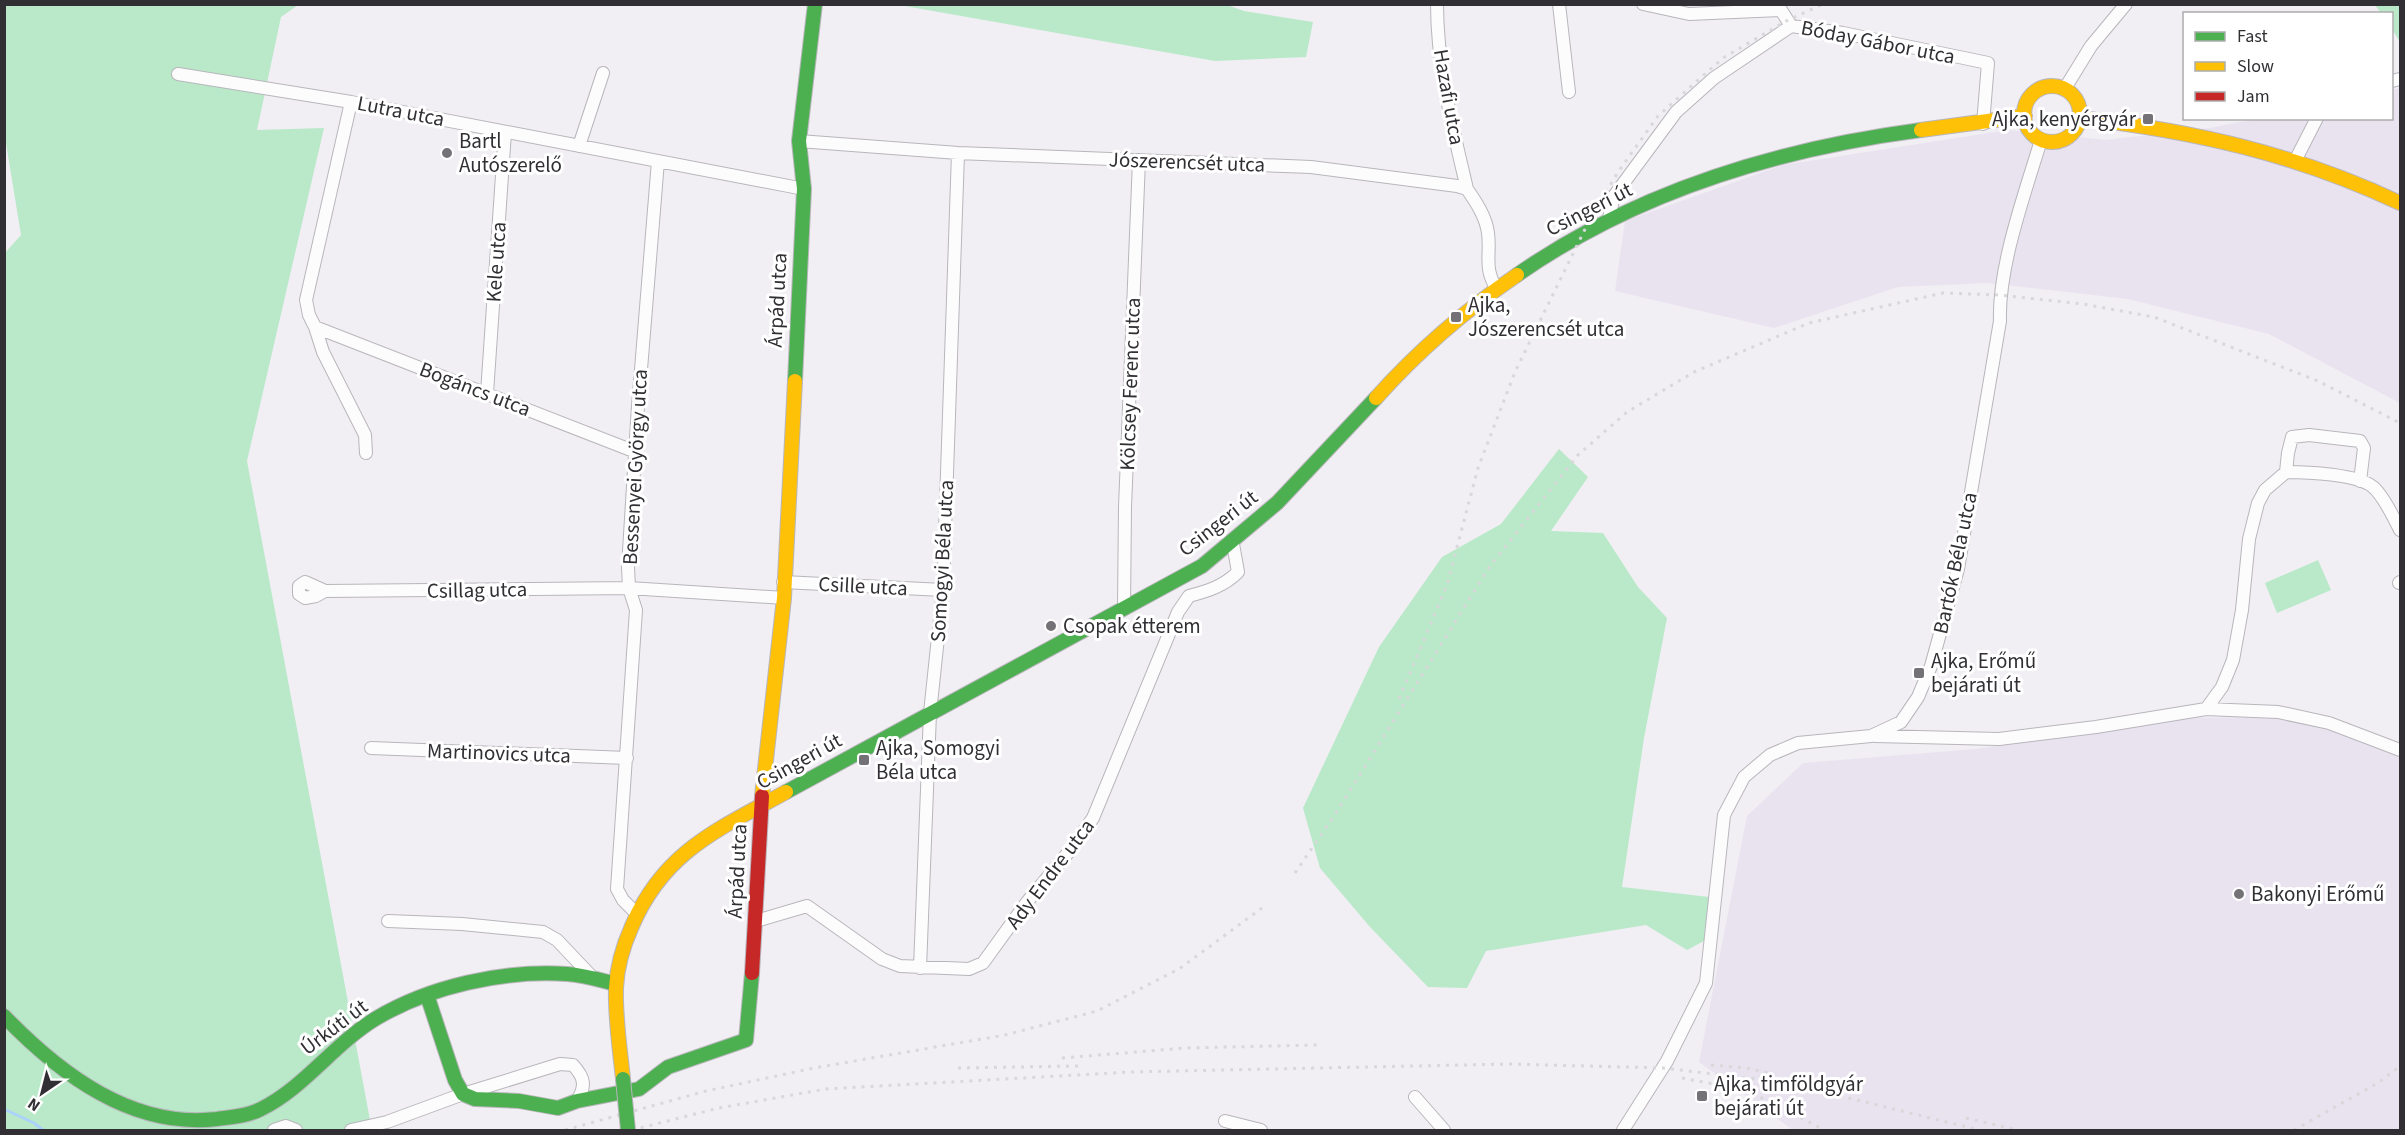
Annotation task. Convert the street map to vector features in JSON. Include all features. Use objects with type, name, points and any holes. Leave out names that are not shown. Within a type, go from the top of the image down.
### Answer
[{"type":"main road","name":"Árpád utca","points":[[577,1101],[639,1089],[668,1067],[746,1040],[756,921],[762,806],[784,598],[804,189],[799,141],[815,4]]},
{"type":"main road","points":[[2048,87],[2062,88],[2069,92],[2078,104],[2080,118],[2077,126],[2066,139],[2041,140],[2030,130],[2025,116],[2027,103],[2036,92],[2048,87]]},
{"type":"main road","name":"Csingeri út","points":[[628,1131],[616,984],[622,956],[637,914],[654,885],[674,861],[710,834],[1194,571],[1233,544],[1318,463],[1431,341],[1497,289],[1562,245],[1609,218],[1709,177],[1792,154],[1878,136],[1983,124],[2025,116]]},
{"type":"main road","points":[[2080,118],[2154,126],[2216,138],[2340,176],[2400,203]]},
{"type":"main road","name":"Úrkúti út","points":[[4,1016],[20,1033],[94,1093],[135,1117],[181,1129],[223,1124],[259,1110],[277,1099],[375,1019],[427,995],[472,983],[533,974],[567,974],[616,984]]},
{"type":"main road","points":[[427,995],[455,1080],[463,1094],[475,1099],[519,1101],[558,1108],[577,1101]]},
{"type":"street","name":"Hazafi utca","points":[[1437,4],[1437,24],[1444,80],[1467,189]]},
{"type":"street","points":[[1559,4],[1569,92]]},
{"type":"street","name":"Bóday Gábor utca","points":[[1643,4],[1689,14],[1785,7],[1786,21],[1791,26],[1843,33],[1989,63],[1983,124]]},
{"type":"street","points":[[2062,88],[2067,85],[2091,46],[2126,4]]},
{"type":"street","points":[[1609,218],[1614,196],[1676,112],[1714,78],[1791,26]]},
{"type":"street","points":[[579,146],[603,73]]},
{"type":"street","name":"Lutra utca","points":[[178,74],[351,102],[658,161]]},
{"type":"street","points":[[351,102],[306,300],[309,315],[323,352],[365,435],[366,453]]},
{"type":"street","points":[[2295,161],[2316,120]]},
{"type":"street","name":"Kele utca","points":[[487,393],[505,132]]},
{"type":"street","name":"Bartók Béla utca","points":[[1623,1131],[1666,1061],[1706,983],[1724,815],[1744,777],[1770,755],[1798,743],[1871,736],[1901,722],[1918,697],[1931,666],[1958,568],[2000,321],[1999,295],[2020,210],[2041,140]]},
{"type":"street","name":"Jószerencsét utca","points":[[799,141],[958,153],[1311,167],[1394,176],[1467,189]]},
{"type":"street","name":"Somogyi Béla utca","points":[[920,969],[930,713],[943,590],[958,153]]},
{"type":"street","name":"Kölcsey Ferenc utca","points":[[1124,608],[1125,507],[1139,160]]},
{"type":"street","points":[[658,161],[804,189]]},
{"type":"street","name":"Bessenyei György utca","points":[[637,914],[617,890],[636,610],[629,588],[628,567],[658,161]]},
{"type":"street","points":[[1467,189],[1480,208],[1488,232],[1487,264],[1497,289]]},
{"type":"street","name":"Bogáncs utca","points":[[315,327],[636,452]]},
{"type":"street","points":[[2286,472],[2292,437],[2309,435],[2360,441],[2364,448],[2360,481]]},
{"type":"street","points":[[2206,709],[2222,687],[2233,660],[2242,610],[2249,539],[2258,502],[2265,490],[2286,472],[2321,473],[2360,481],[2373,486],[2400,530]]},
{"type":"street","name":"Ady Endre utca","points":[[756,921],[807,906],[882,960],[900,966],[920,969],[969,969],[983,963],[1027,902],[1072,848],[1093,818],[1178,612],[1189,596],[1212,590],[1238,572],[1233,544]]},
{"type":"street","name":"Csille utca","points":[[783,582],[943,590]]},
{"type":"street","points":[[629,588],[784,598]]},
{"type":"street","name":"Csillag utca","points":[[325,591],[629,588]]},
{"type":"street","points":[[1871,736],[1999,739],[2096,727],[2206,709],[2278,712],[2329,723],[2400,750]]},
{"type":"street","name":"Martinovics utca","points":[[371,748],[627,758]]},
{"type":"street","points":[[388,921],[462,924],[543,933],[557,940],[594,979]]},
{"type":"street","points":[[351,1131],[387,1122],[463,1094],[560,1064],[573,1065],[584,1081],[584,1089],[577,1101]]},
{"type":"street","points":[[1415,1096],[1444,1131]]},
{"type":"street","points":[[1225,1121],[1261,1131]]},
{"type":"street","points":[[274,1131],[286,1126],[296,1131]]},
{"type":"shaded area","points":[[2400,88],[2400,403],[2269,334],[2128,299],[1987,283],[1898,287],[1774,328],[1615,291],[1625,221],[1783,165],[2008,130],[2106,140],[2210,128],[2250,120],[2393,120],[2393,90]]},
{"type":"shaded area","points":[[2282,717],[2372,741],[2400,754],[2400,1130],[1793,1130],[1699,1062],[1747,816],[1803,763],[1976,749],[2169,718]]},
{"type":"green space","points":[[5,5],[298,5],[281,17],[257,130],[324,128],[247,461],[370,1120],[343,1130],[5,1130],[4,254],[21,235],[5,137]]},
{"type":"green space","points":[[899,5],[1227,5],[1244,11],[1313,22],[1306,57],[1215,61]]},
{"type":"green space","points":[[2375,5],[2400,5],[2400,42],[2393,31],[2393,12],[2380,12]]},
{"type":"green space","points":[[1559,449],[1588,477],[1551,531],[1603,533],[1638,587],[1667,618],[1644,738],[1622,887],[1709,897],[1704,941],[1687,950],[1646,925],[1486,951],[1467,988],[1428,987],[1370,927],[1320,868],[1303,808],[1379,647],[1442,557],[1501,524]]},
{"type":"green space","points":[[2318,560],[2331,590],[2277,613],[2265,583]]},
{"type":"waterway","points":[[4,1109],[34,1123],[43,1130]]},
{"type":"railway","points":[[1399,699],[1447,585],[1478,468],[1515,372],[1589,221],[1618,172],[1658,116],[1723,58],[1786,21],[1823,4]]},
{"type":"railway","points":[[1295,873],[1336,813],[1490,566],[1578,455],[1627,412],[1694,372],[1809,323],[1943,293],[1999,295],[2083,304],[2154,317],[2318,381],[2400,423]]},
{"type":"railway","points":[[565,1130],[706,1091],[814,1068],[1005,1035],[1097,1011],[1179,969],[1262,908]]},
{"type":"railway","points":[[1062,1058],[1185,1048],[1317,1045]]},
{"type":"railway","points":[[632,1130],[719,1108],[826,1089],[1129,1072],[1509,1064],[1663,1068],[1764,1080],[1979,1130]]},
{"type":"railway","points":[[1711,1065],[1746,1068],[1773,1074]]},
{"type":"railway","points":[[958,1068],[1078,1066]]},
{"type":"railway","points":[[2294,1130],[2378,1083],[2400,1066]]},
{"type":"railway","points":[[1682,1078],[1735,1088],[1765,1099],[1824,1130]]},
{"type":"railway","points":[[1966,1118],[2017,1130]]},
{"type":"traffic: fast","points":[[795,381],[804,189],[799,141],[815,4]]},
{"type":"traffic: fast","points":[[1517,275],[1563,245],[1610,220],[1660,197],[1710,178],[1814,149],[1921,130]]},
{"type":"traffic: fast","points":[[786,792],[1202,566],[1277,503],[1376,398]]},
{"type":"traffic: fast","points":[[4,1016],[49,1058],[100,1093],[127,1106],[156,1115],[186,1120],[217,1119],[251,1113],[277,1100],[360,1029],[396,1007],[419,997],[493,978],[543,973],[580,975],[616,984]]},
{"type":"traffic: fast","points":[[427,995],[455,1080],[463,1094],[475,1099],[519,1101],[558,1108],[577,1101],[639,1089],[668,1067],[746,1040],[752,973]]},
{"type":"traffic: fast","points":[[623,1079],[628,1130]]},
{"type":"traffic: slow","points":[[2052,86],[2067,91],[2075,99],[2080,114],[2075,129],[2067,137],[2052,142],[2037,137],[2029,129],[2024,114],[2029,99],[2037,91],[2052,86]]},
{"type":"traffic: slow","points":[[1921,130],[2025,116]]},
{"type":"traffic: slow","points":[[2080,118],[2163,130],[2244,147],[2322,171],[2400,203]]},
{"type":"traffic: slow","points":[[1376,398],[1442,332],[1517,275]]},
{"type":"traffic: slow","points":[[762,796],[784,598],[795,381]]},
{"type":"traffic: slow","points":[[623,1079],[617,1022],[617,980],[626,941],[645,900],[677,860],[696,845],[738,818],[786,792]]},
{"type":"traffic: jam","points":[[752,973],[762,796]]},
{"type":"place","name":"Ajka, kenyérgyár","points":[[2148,119]]},
{"type":"place","name":"Bartl Autószerelő","points":[[447,153]]},
{"type":"place","name":"Ajka, Jószerencsét utca","points":[[1456,317]]},
{"type":"place","name":"Csopak étterem","points":[[1051,626]]},
{"type":"place","name":"Ajka, Erőmű bejárati út","points":[[1919,673]]},
{"type":"place","name":"Ajka, Somogyi Béla utca","points":[[864,760]]},
{"type":"place","name":"Bakonyi Erőmű","points":[[2239,894]]},
{"type":"place","name":"Ajka, timföldgyár bejárati út","points":[[1702,1096]]}]
